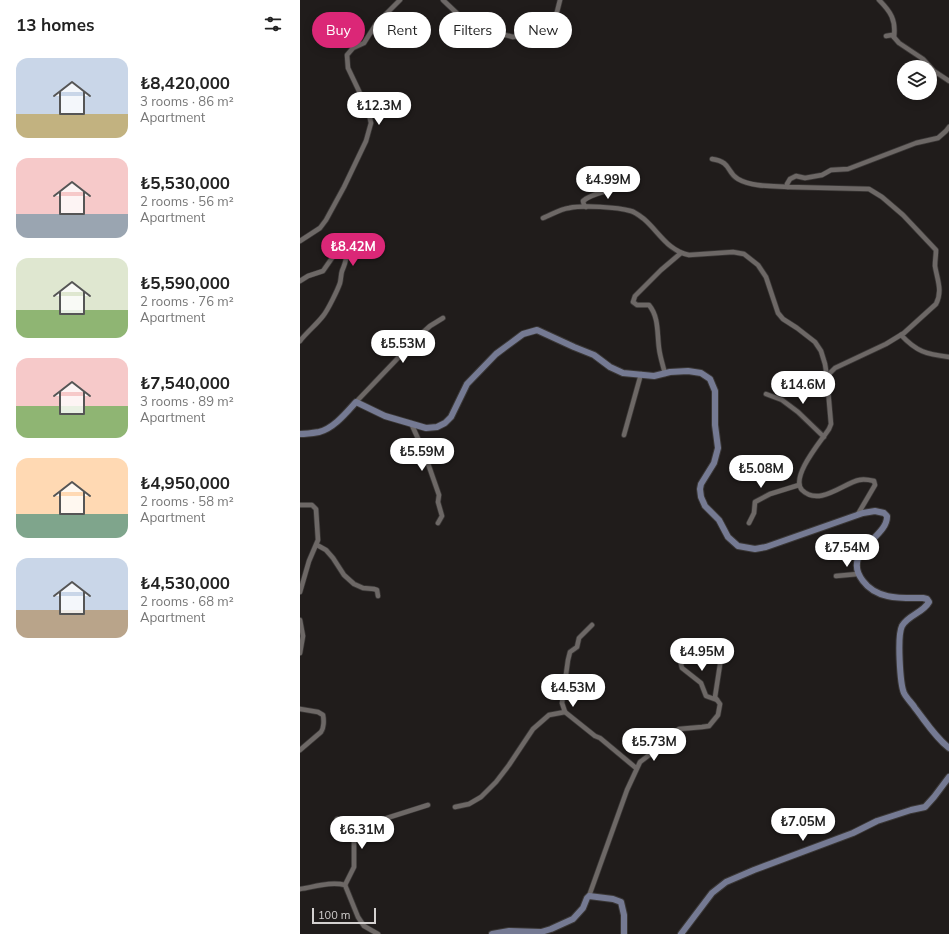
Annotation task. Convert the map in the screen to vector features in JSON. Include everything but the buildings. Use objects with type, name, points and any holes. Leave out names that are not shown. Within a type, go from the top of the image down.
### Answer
[{"type":"street","points":[[300,241],[320,228],[326,220],[366,141],[371,123],[368,110],[348,68],[347,55],[353,48],[364,43],[376,24],[400,0]]},
{"type":"street","points":[[443,0],[464,19],[490,31],[513,37],[546,32],[557,12],[560,0]]},
{"type":"street","points":[[879,0],[888,10],[893,20],[895,28],[894,37]]},
{"type":"street","points":[[886,36],[892,35],[905,48],[923,59],[934,71],[949,81]]},
{"type":"street","points":[[788,187],[787,184],[790,179],[796,176],[805,178],[822,175],[831,170],[848,169],[916,143],[938,138],[949,127]]},
{"type":"street","points":[[712,159],[724,162],[738,179],[755,184],[788,187],[869,189],[882,197],[903,215],[936,250],[935,264],[940,290],[939,298],[936,304],[901,335],[835,368],[827,378]]},
{"type":"street","points":[[586,207],[583,201],[589,196],[610,191],[618,187]]},
{"type":"street","points":[[543,218],[569,208],[586,207],[632,211],[644,218],[672,248],[681,253],[689,255],[733,252],[744,254],[758,265],[766,277],[778,313],[783,319],[815,342],[821,351],[825,364],[831,424],[824,437],[802,468],[799,484],[801,489],[806,494],[820,496],[836,492],[858,480],[874,481],[875,485],[858,514]]},
{"type":"street","points":[[300,281],[308,276],[323,271],[339,248],[342,248],[345,251],[347,255],[346,264],[342,271],[340,284],[329,306],[323,316],[300,341]]},
{"type":"street","points":[[665,374],[660,352],[657,320],[653,309],[649,305],[638,305],[633,302],[635,296],[661,270],[681,253]]},
{"type":"street","points":[[300,434],[319,432],[334,424],[419,336],[430,326],[443,318]]},
{"type":"street","points":[[356,402],[385,416],[429,428],[436,427],[448,421],[465,388],[472,378],[502,348],[523,334],[537,330],[587,352],[618,371],[628,374],[654,376],[684,371],[706,375],[712,382],[715,391],[718,448],[714,463],[701,484],[700,492],[702,502],[719,520],[728,537],[738,546],[750,549],[762,548],[858,514],[875,510],[884,513],[887,518],[883,529],[867,546],[859,558],[857,566],[858,574],[868,587],[882,594],[896,598],[923,598],[927,599],[929,602],[922,610],[904,623],[900,629],[899,649],[903,690],[906,697],[929,727],[949,748]]},
{"type":"street","points":[[901,335],[918,350],[930,355],[949,357]]},
{"type":"street","points":[[624,435],[641,374]]},
{"type":"street","points":[[766,394],[782,400],[798,412],[824,437]]},
{"type":"street","points":[[411,423],[424,452],[439,495],[438,502],[442,516],[438,523]]},
{"type":"street","points":[[749,523],[754,513],[755,502],[770,494],[799,484]]},
{"type":"street","points":[[300,505],[312,505],[316,509],[318,529],[316,545],[309,561],[300,592]]},
{"type":"street","points":[[316,545],[326,550],[330,554],[349,580],[357,586],[377,590],[378,596]]},
{"type":"street","points":[[836,576],[858,574]]},
{"type":"street","points":[[300,620],[303,636],[300,653]]},
{"type":"street","points":[[592,625],[580,638],[577,647],[570,652],[562,703],[565,712],[595,736],[600,738],[636,768]]},
{"type":"street","points":[[678,653],[682,668],[701,683],[706,696],[717,700]]},
{"type":"street","points":[[492,934],[509,931],[541,932],[573,919],[583,908],[587,898],[590,896],[627,790],[640,762],[669,740],[679,729],[709,726],[718,715],[720,707],[715,696],[721,658]]},
{"type":"street","points":[[300,709],[318,712],[323,715],[324,718],[323,730],[300,750]]},
{"type":"street","points":[[455,807],[469,804],[481,797],[496,782],[509,765],[532,729],[549,715],[565,712]]},
{"type":"street","points":[[681,934],[704,902],[712,893],[726,882],[853,833],[877,821],[925,807],[932,801],[949,777]]},
{"type":"street","points":[[354,840],[387,818],[428,805]]},
{"type":"street","points":[[337,818],[349,837],[354,840]]},
{"type":"street","points":[[354,840],[354,867],[345,885],[358,918],[364,926],[378,934]]},
{"type":"street","points":[[300,889],[339,883],[345,885]]},
{"type":"street","points":[[590,896],[613,899],[622,902],[624,934]]}]
